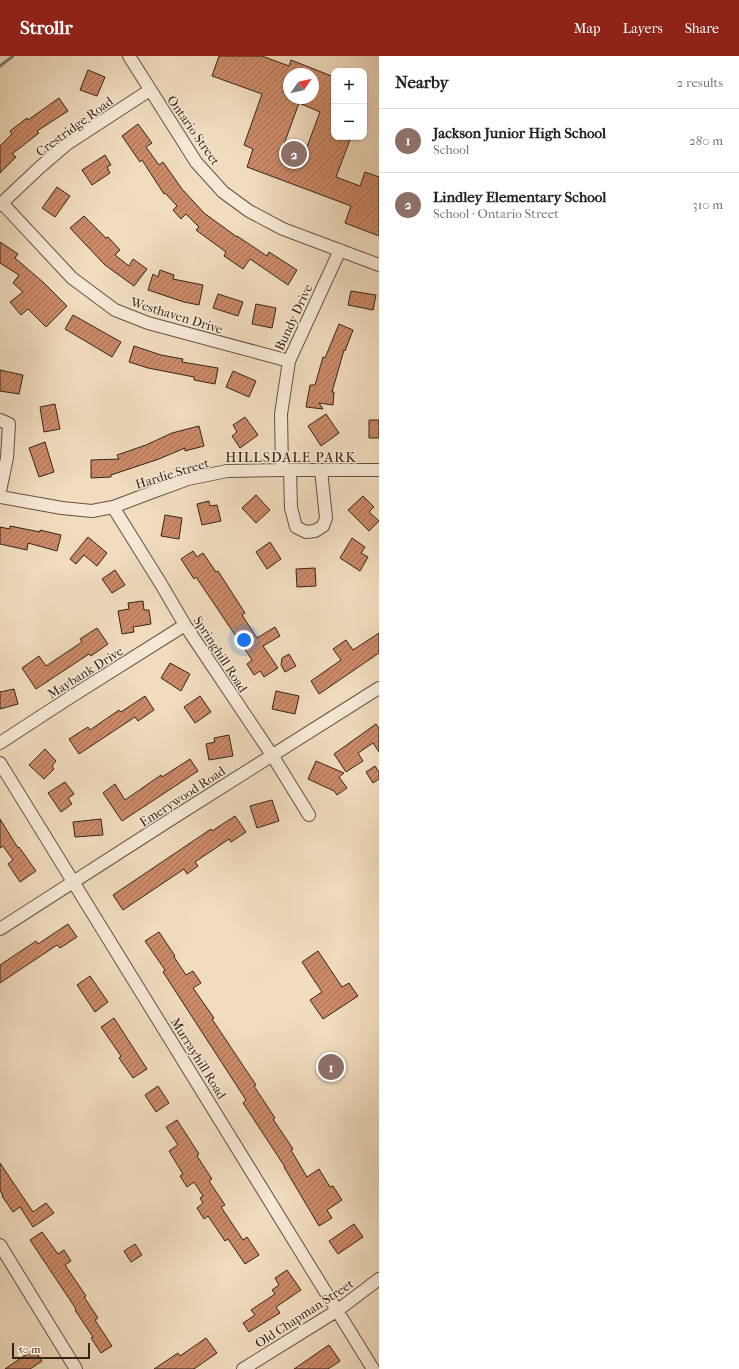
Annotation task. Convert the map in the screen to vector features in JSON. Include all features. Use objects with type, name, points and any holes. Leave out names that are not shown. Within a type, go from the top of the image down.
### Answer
[{"type":"street","name":"Ontario Street","points":[[129,56],[196,162],[223,192],[249,210],[282,229],[379,265]]},
{"type":"street","name":"Crestridge Road","points":[[1,204],[67,144],[150,90]]},
{"type":"street","name":"Westhaven Drive","points":[[1,204],[72,278],[115,310],[148,324],[288,361]]},
{"type":"street","name":"Bundy Drive","points":[[321,470],[326,518],[323,526],[315,531],[306,532],[296,527],[291,508],[281,414],[288,361],[340,250]]},
{"type":"street","points":[[0,420],[9,424],[7,458],[0,491]]},
{"type":"street","name":"Hardie Street","points":[[0,497],[62,508],[92,511],[113,507],[196,478],[227,471],[379,470]]},
{"type":"street","name":"Springhill Road","points":[[113,507],[185,625],[272,756],[309,815]]},
{"type":"street","name":"Maybank Drive","points":[[0,744],[69,698],[185,625]]},
{"type":"street","name":"Emerywood Road","points":[[0,929],[379,688]]},
{"type":"street","name":"Murrayhill Road","points":[[0,763],[373,1369]]},
{"type":"street","points":[[0,1246],[76,1369]]},
{"type":"street","name":"Old Chapman Street","points":[[243,1369],[338,1310],[379,1279]]},
{"type":"building","points":[[219,56],[262,56],[289,66],[291,60],[311,68],[283,68],[283,104],[299,104],[280,155],[301,163],[320,112],[301,104],[319,104],[319,71],[331,76],[331,140],[350,140],[336,177],[360,186],[365,172],[379,177],[379,236],[345,223],[351,206],[247,167],[253,149],[244,145],[262,94],[212,76]]},
{"type":"building","points":[[88,70],[105,77],[97,96],[80,90]]},
{"type":"building","points":[[59,98],[68,111],[37,131],[39,133],[12,154],[16,157],[0,173],[0,146],[12,134],[10,131],[27,118],[28,120]]},
{"type":"building","points":[[138,124],[152,143],[146,147],[159,165],[163,162],[182,189],[204,213],[237,237],[267,256],[269,252],[297,270],[288,285],[250,259],[243,269],[224,256],[226,252],[196,230],[199,227],[186,214],[181,219],[173,210],[177,206],[165,193],[164,194],[142,160],[140,162],[122,136]]},
{"type":"building","points":[[105,155],[111,165],[107,167],[110,173],[92,185],[82,170]]},
{"type":"building","points":[[57,187],[70,196],[55,217],[42,208]]},
{"type":"building","points":[[84,216],[106,238],[108,237],[120,250],[115,255],[129,266],[133,259],[147,269],[134,286],[105,265],[70,228]]},
{"type":"building","points":[[0,242],[18,254],[15,258],[44,283],[67,306],[46,327],[28,309],[21,315],[10,302],[23,292],[13,283],[19,275],[0,263]]},
{"type":"building","points":[[160,270],[174,275],[173,279],[203,285],[199,305],[184,302],[148,290],[153,274],[158,277]]},
{"type":"building","points":[[351,291],[376,295],[373,310],[348,305]]},
{"type":"building","points":[[218,294],[243,302],[238,316],[213,308]]},
{"type":"building","points":[[256,304],[276,308],[272,328],[252,324]]},
{"type":"building","points":[[73,315],[121,342],[112,357],[65,329]]},
{"type":"building","points":[[339,324],[353,330],[345,351],[344,350],[332,392],[334,392],[333,405],[319,403],[323,409],[306,407],[310,385],[315,385],[323,357],[325,358]]},
{"type":"building","points":[[134,346],[161,355],[183,359],[182,362],[218,368],[215,384],[194,380],[194,377],[148,368],[129,362]]},
{"type":"building","points":[[0,370],[23,375],[19,394],[0,391]]},
{"type":"building","points":[[233,371],[256,381],[249,397],[226,387]]},
{"type":"building","points":[[55,404],[60,429],[44,432],[40,407]]},
{"type":"building","points":[[326,414],[339,433],[321,446],[308,426]]},
{"type":"building","points":[[245,417],[258,435],[240,448],[232,436],[237,432],[233,425]]},
{"type":"building","points":[[369,420],[379,420],[379,438],[369,438]]},
{"type":"building","points":[[199,426],[204,446],[185,451],[185,448],[159,459],[111,475],[111,477],[91,478],[91,460],[119,459],[117,455],[146,445],[172,433]]},
{"type":"building","points":[[45,442],[54,472],[39,477],[29,448]]},
{"type":"building","points":[[256,495],[270,510],[256,523],[242,508]]},
{"type":"building","points":[[363,496],[374,507],[369,512],[379,521],[369,531],[348,510]]},
{"type":"building","points":[[209,501],[210,506],[217,505],[221,521],[202,525],[197,504]]},
{"type":"building","points":[[165,515],[182,518],[179,539],[161,536]]},
{"type":"building","points":[[10,526],[40,532],[40,530],[61,535],[57,551],[28,543],[27,550],[0,544],[0,527],[10,529]]},
{"type":"building","points":[[88,537],[107,553],[97,566],[84,555],[76,564],[70,559]]},
{"type":"building","points":[[352,538],[365,547],[361,553],[368,557],[360,571],[340,558]]},
{"type":"building","points":[[270,542],[281,559],[267,569],[256,552]]},
{"type":"building","points":[[193,551],[197,557],[203,553],[216,572],[218,571],[245,613],[242,615],[257,638],[275,627],[280,636],[263,646],[278,668],[264,677],[260,671],[254,675],[247,664],[252,660],[196,577],[194,579],[181,559]]},
{"type":"building","points":[[315,568],[316,586],[297,587],[296,569]]},
{"type":"building","points":[[115,570],[125,585],[112,593],[102,579]]},
{"type":"building","points":[[143,601],[144,610],[149,610],[151,624],[133,627],[134,632],[122,634],[118,611],[129,609],[128,603]]},
{"type":"building","points":[[97,628],[108,644],[91,656],[89,654],[36,689],[22,668],[39,656],[46,666],[82,642],[80,639]]},
{"type":"building","points":[[379,633],[379,653],[319,694],[311,681],[341,660],[333,649],[346,640],[353,650]]},
{"type":"building","points":[[289,654],[296,666],[285,672],[281,665],[282,658]]},
{"type":"building","points":[[170,663],[190,674],[181,691],[161,678]]},
{"type":"building","points":[[14,689],[18,704],[0,709],[0,692]]},
{"type":"building","points":[[276,691],[299,696],[295,714],[272,709]]},
{"type":"building","points":[[145,696],[154,710],[138,721],[135,717],[79,754],[69,739],[88,727],[90,730],[119,710],[121,712]]},
{"type":"building","points":[[200,696],[211,712],[195,723],[184,707]]},
{"type":"building","points":[[376,724],[379,728],[379,752],[373,743],[358,753],[363,761],[346,772],[334,754]]},
{"type":"building","points":[[229,735],[233,756],[209,760],[206,744],[215,742],[214,738]]},
{"type":"building","points":[[45,749],[56,761],[52,766],[54,769],[44,779],[29,765]]},
{"type":"building","points":[[190,759],[198,771],[122,821],[103,793],[115,784],[125,800],[161,775],[162,777]]},
{"type":"building","points":[[316,761],[344,773],[339,777],[347,788],[337,795],[334,791],[308,779]]},
{"type":"building","points":[[375,766],[379,772],[379,779],[373,783],[366,772]]},
{"type":"building","points":[[65,782],[74,794],[68,798],[72,804],[61,812],[48,793]]},
{"type":"building","points":[[272,800],[279,821],[257,828],[250,806]]},
{"type":"building","points":[[235,816],[246,832],[231,842],[229,839],[195,862],[198,866],[187,874],[184,869],[123,910],[113,895],[211,829],[212,831]]},
{"type":"building","points":[[0,819],[18,848],[19,847],[36,871],[20,882],[8,864],[13,860],[3,846],[0,848]]},
{"type":"building","points":[[101,819],[103,835],[75,837],[73,822]]},
{"type":"building","points":[[68,924],[77,937],[60,948],[57,945],[0,983],[0,965],[36,941],[38,944]]},
{"type":"building","points":[[159,932],[186,975],[193,971],[201,983],[193,988],[214,1018],[212,1019],[256,1085],[254,1086],[275,1118],[273,1119],[293,1149],[291,1150],[307,1177],[319,1169],[330,1187],[333,1186],[342,1200],[327,1210],[332,1218],[319,1226],[285,1167],[243,1103],[246,1100],[163,972],[165,970],[145,941]]},
{"type":"building","points":[[318,951],[342,987],[349,983],[358,996],[323,1019],[310,1000],[322,992],[302,962]]},
{"type":"building","points":[[90,976],[108,1002],[95,1012],[77,985]]},
{"type":"building","points":[[114,1018],[147,1069],[133,1078],[119,1058],[121,1056],[101,1027]]},
{"type":"building","points":[[158,1086],[169,1103],[156,1112],[145,1095]]},
{"type":"building","points":[[177,1120],[199,1154],[197,1156],[212,1179],[209,1181],[225,1205],[221,1207],[243,1240],[247,1237],[259,1255],[245,1264],[228,1239],[225,1241],[208,1216],[204,1219],[197,1208],[203,1203],[200,1198],[203,1196],[194,1182],[187,1187],[180,1176],[183,1174],[169,1151],[178,1145],[166,1127]]},
{"type":"building","points":[[0,1163],[33,1212],[46,1203],[54,1213],[33,1227],[20,1207],[13,1212],[2,1196],[0,1190]]},
{"type":"building","points":[[354,1224],[363,1237],[338,1254],[329,1241]]},
{"type":"building","points":[[42,1232],[58,1254],[64,1250],[71,1261],[65,1265],[86,1296],[84,1297],[98,1318],[95,1320],[112,1346],[101,1353],[91,1338],[93,1337],[75,1310],[76,1309],[30,1240]]},
{"type":"building","points":[[135,1244],[142,1255],[131,1262],[124,1251]]},
{"type":"building","points":[[287,1270],[301,1290],[276,1307],[280,1313],[249,1332],[243,1323],[255,1315],[251,1310],[275,1294],[272,1290],[279,1285],[275,1278]]},
{"type":"building","points":[[206,1338],[217,1353],[194,1369],[154,1369],[178,1353],[180,1356]]},
{"type":"building","points":[[329,1345],[340,1361],[328,1369],[294,1369]]},
{"type":"building","points":[[34,1349],[42,1361],[30,1369],[5,1369]]},
{"type":"waterway","points":[[0,66],[13,56]]},
{"type":"place","name":"Lindley Elementary School","points":[[294,154]]},
{"type":"place","name":"Jackson Junior High School","points":[[331,1067]]},
{"type":"district","name":"HILLSDALE PARK","points":[[291,457]]}]
